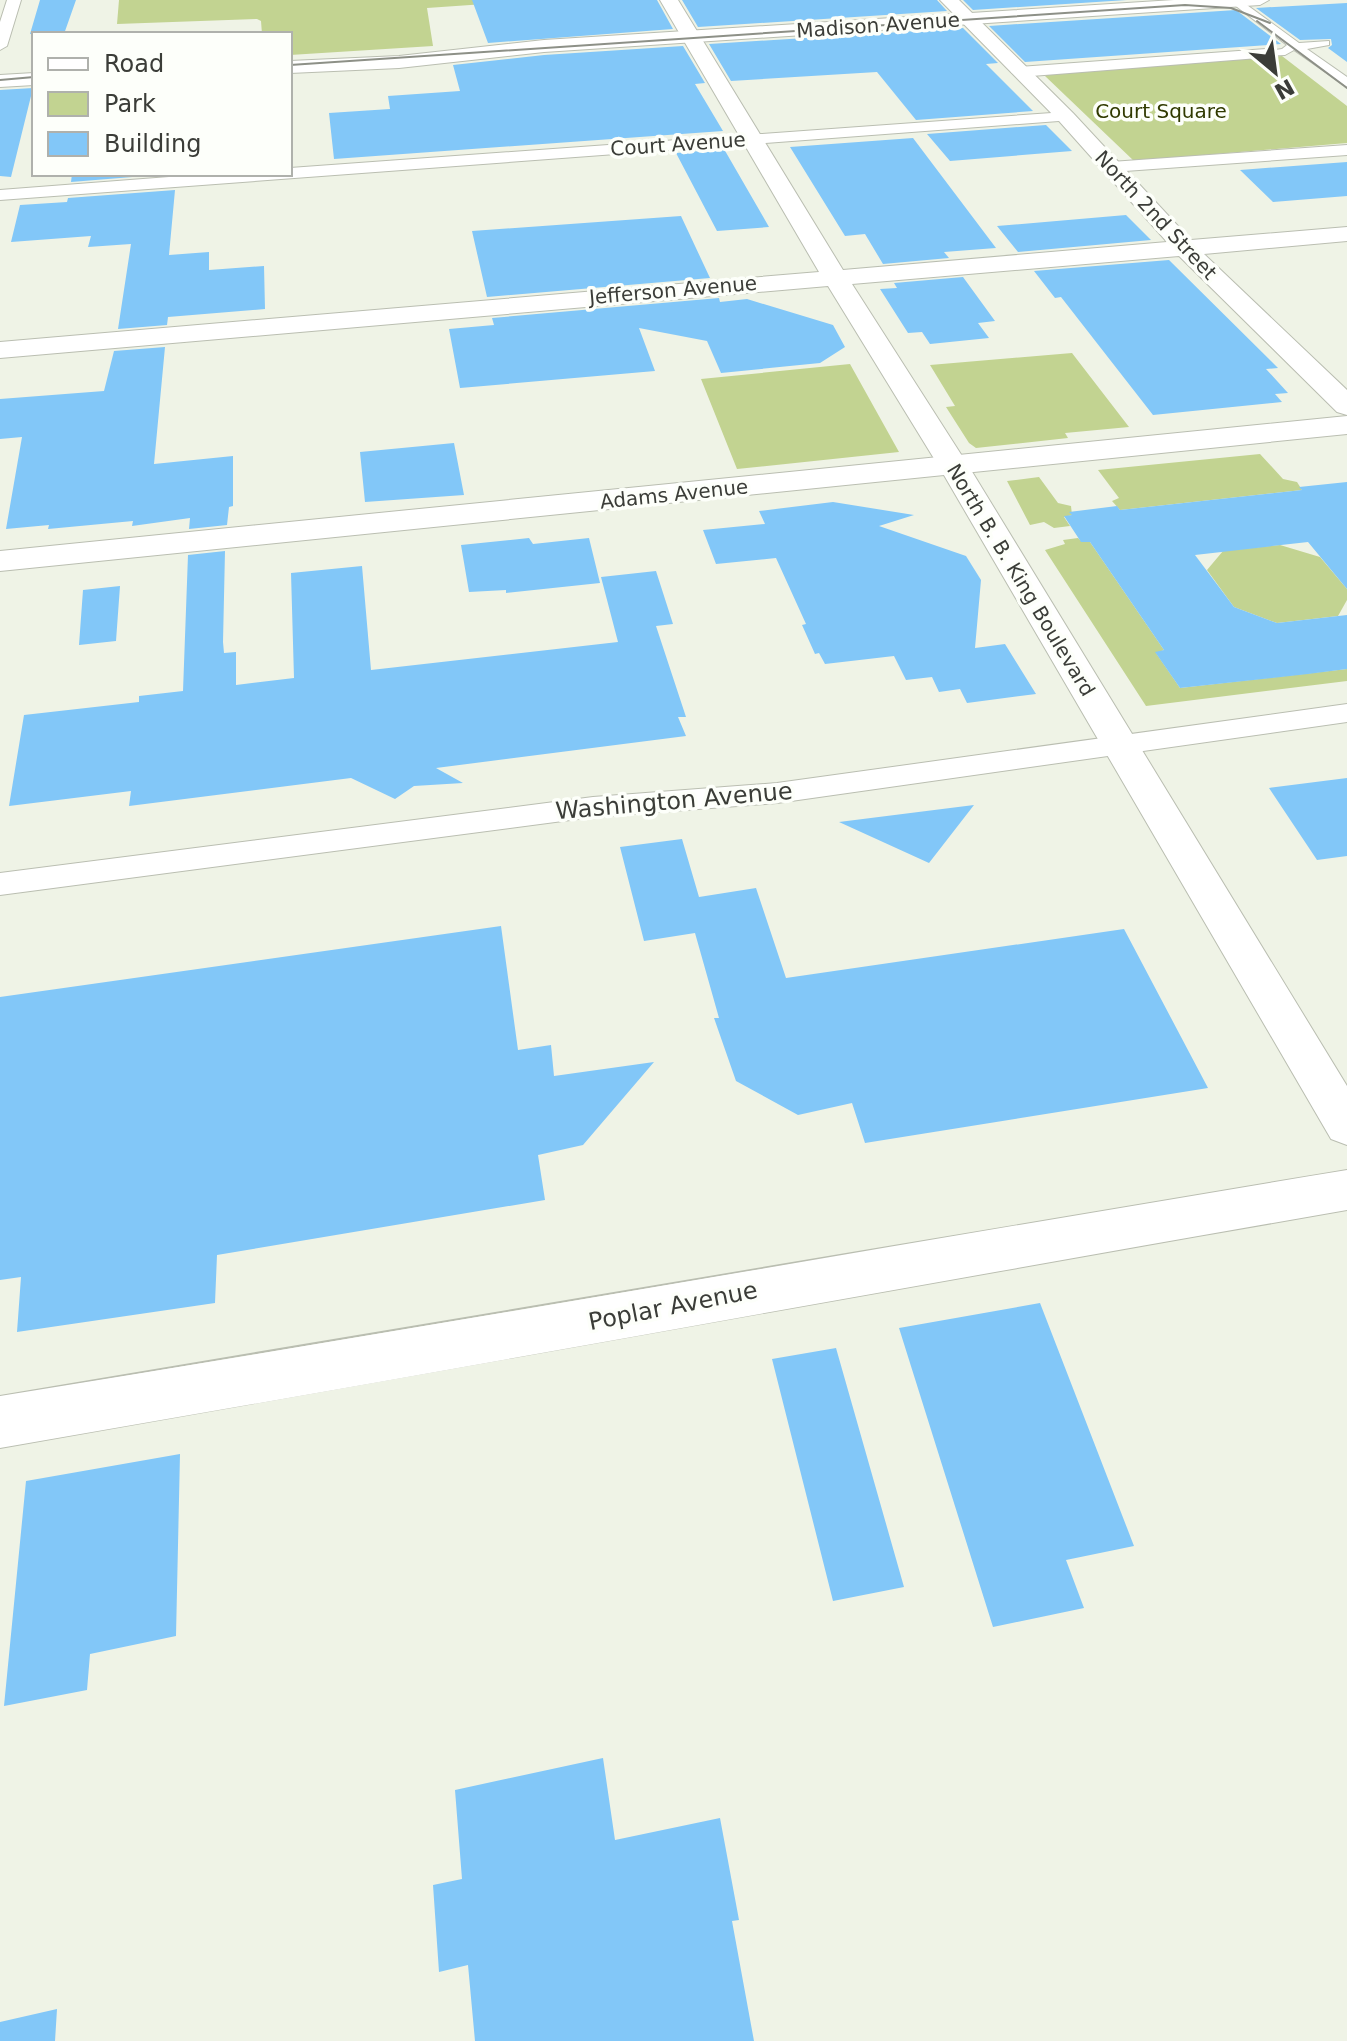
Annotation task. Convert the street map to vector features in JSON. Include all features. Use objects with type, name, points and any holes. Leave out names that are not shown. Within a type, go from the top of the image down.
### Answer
[{"type":"main road","name":"North B. B. King Boulevard","points":[[669,0],[1120,743],[1347,1126]]},
{"type":"main road","name":"North 2nd Street","points":[[949,0],[1066,117],[1184,248],[1347,406]]},
{"type":"main road","name":"Madison Avenue","points":[[292,58],[396,49],[544,46],[1260,0]]},
{"type":"main road","name":"Madison Avenue","points":[[292,67],[399,62],[544,46]]},
{"type":"main road","points":[[0,81],[32,79]]},
{"type":"main road","name":"Jefferson Avenue","points":[[0,350],[1347,234]]},
{"type":"main road","name":"Adams Avenue","points":[[0,561],[1347,425]]},
{"type":"main road","name":"Poplar Avenue","points":[[0,1422],[483,1342],[826,1278],[1347,1190]]},
{"type":"street","points":[[0,46],[14,0]]},
{"type":"street","points":[[1234,1],[1347,83]]},
{"type":"street","points":[[1019,72],[1266,54],[1325,43]]},
{"type":"street","name":"Court Avenue","points":[[292,173],[1066,117]]},
{"type":"street","points":[[1111,167],[1347,150]]},
{"type":"street","points":[[0,195],[44,183],[226,176]]},
{"type":"street","name":"Washington Avenue","points":[[0,884],[593,807],[777,793],[1347,713]]},
{"type":"green space","points":[[119,0],[527,0],[427,8],[433,46],[292,55],[292,32],[262,32],[261,21],[257,19],[117,24]]},
{"type":"green space","name":"Court Square","points":[[1282,56],[1347,106],[1347,143],[1134,161],[1045,76],[1050,73]]},
{"type":"green space","points":[[1072,353],[1129,427],[1065,433],[1068,438],[976,448],[969,443],[946,407],[955,406],[930,365]]},
{"type":"green space","points":[[850,364],[899,452],[737,469],[701,379]]},
{"type":"green space","points":[[1260,454],[1283,479],[1297,482],[1302,490],[1120,510],[1112,501],[1119,498],[1098,470]]},
{"type":"green space","points":[[1039,477],[1058,503],[1071,506],[1072,515],[1064,517],[1070,526],[1054,528],[1044,522],[1030,525],[1007,481]]},
{"type":"green space","points":[[1078,538],[1082,542],[1090,542],[1164,650],[1156,653],[1180,688],[1347,669],[1347,681],[1146,706],[1045,550],[1065,544],[1063,540]]},
{"type":"green space","points":[[1280,545],[1320,557],[1347,589],[1347,600],[1338,616],[1277,623],[1234,607],[1207,570],[1223,551]]},
{"type":"building","points":[[40,0],[76,0],[65,32],[30,34]]},
{"type":"building","points":[[472,0],[657,0],[673,29],[488,43]]},
{"type":"building","points":[[682,0],[937,0],[947,11],[698,27]]},
{"type":"building","points":[[963,0],[1127,0],[973,10]]},
{"type":"building","points":[[1347,3],[1347,62],[1328,48],[1332,45],[1331,39],[1300,40],[1256,8]]},
{"type":"building","points":[[1236,10],[1281,44],[1025,62],[989,26]]},
{"type":"building","points":[[963,28],[998,63],[986,64],[1033,111],[916,120],[877,72],[731,81],[709,44]]},
{"type":"building","points":[[683,46],[705,83],[695,84],[723,131],[334,159],[329,113],[390,109],[388,96],[460,91],[453,65],[544,55]]},
{"type":"building","points":[[32,88],[11,177],[0,176],[0,90]]},
{"type":"building","points":[[1046,125],[1072,151],[950,161],[927,134]]},
{"type":"building","points":[[913,138],[996,248],[944,252],[949,258],[883,264],[865,234],[845,236],[790,147]]},
{"type":"building","points":[[724,149],[769,227],[717,231],[676,153]]},
{"type":"building","points":[[1347,162],[1347,196],[1273,202],[1240,170]]},
{"type":"building","points":[[72,176],[144,176],[71,182]]},
{"type":"building","points":[[175,190],[169,255],[209,252],[209,270],[264,266],[265,309],[168,317],[167,325],[118,329],[131,244],[88,247],[91,236],[11,242],[20,205]]},
{"type":"building","points":[[1126,215],[1151,240],[1018,252],[997,226]]},
{"type":"building","points":[[681,216],[710,278],[487,297],[472,231]]},
{"type":"building","points":[[1169,260],[1278,368],[1266,369],[1288,393],[1275,394],[1282,402],[1153,415],[1061,297],[1055,298],[1034,271]]},
{"type":"building","points":[[963,277],[995,321],[978,323],[989,338],[930,344],[922,332],[908,333],[880,289],[897,288],[894,283]]},
{"type":"building","points":[[719,298],[720,302],[747,299],[833,325],[845,347],[820,363],[721,373],[707,341],[639,328],[655,371],[460,388],[449,329],[494,325],[492,318]]},
{"type":"building","points":[[165,347],[154,464],[233,456],[233,506],[229,507],[227,525],[189,529],[190,518],[132,526],[133,521],[48,529],[49,525],[6,529],[22,437],[0,439],[0,399],[104,391],[114,351]]},
{"type":"building","points":[[454,443],[464,495],[365,502],[360,452]]},
{"type":"building","points":[[1347,482],[1347,589],[1308,542],[1195,555],[1234,607],[1277,623],[1347,615],[1347,669],[1308,674],[1180,688],[1155,652],[1164,650],[1090,542],[1081,542],[1064,516],[1072,515],[1069,512],[1117,506],[1120,510],[1302,490],[1299,487]]},
{"type":"building","points":[[833,502],[914,515],[879,526],[966,556],[981,580],[975,648],[1005,644],[1036,694],[967,703],[960,689],[939,692],[932,677],[906,680],[894,656],[825,664],[819,653],[815,654],[802,625],[806,624],[776,558],[716,564],[703,530],[765,524],[759,511]]},
{"type":"building","points":[[529,538],[533,544],[589,538],[600,583],[506,593],[506,590],[469,592],[461,545]]},
{"type":"building","points":[[225,551],[223,642],[224,653],[236,652],[236,685],[294,678],[291,573],[362,566],[371,670],[618,642],[601,577],[656,571],[673,624],[656,626],[686,717],[678,717],[686,736],[436,768],[463,783],[414,786],[395,799],[351,778],[129,806],[131,791],[9,806],[24,715],[139,702],[139,696],[183,691],[188,555]]},
{"type":"building","points":[[120,586],[116,641],[79,645],[83,590]]},
{"type":"building","points":[[1347,778],[1347,856],[1317,860],[1269,788]]},
{"type":"building","points":[[974,805],[929,863],[839,822]]},
{"type":"building","points":[[682,839],[699,897],[756,888],[786,978],[1124,929],[1208,1088],[865,1143],[852,1103],[798,1115],[736,1081],[714,1018],[719,1018],[695,933],[644,941],[620,847]]},
{"type":"building","points":[[501,926],[518,1050],[551,1045],[554,1076],[654,1062],[583,1145],[538,1155],[545,1200],[217,1255],[215,1303],[17,1332],[21,1277],[0,1280],[0,997]]},
{"type":"building","points":[[1040,1303],[1134,1546],[1066,1560],[1084,1608],[993,1627],[899,1328]]},
{"type":"building","points":[[836,1348],[904,1587],[833,1601],[772,1359]]},
{"type":"building","points":[[180,1454],[176,1636],[90,1654],[87,1690],[4,1706],[26,1481]]},
{"type":"building","points":[[603,1758],[615,1840],[720,1818],[739,1920],[732,1921],[754,2041],[475,2041],[468,1965],[439,1972],[433,1885],[462,1879],[455,1790]]},
{"type":"building","points":[[57,2009],[55,2041],[0,2041],[0,2022]]},
{"type":"tram line","points":[[292,65],[1185,5],[1231,8],[1270,23]]},
{"type":"tram line","points":[[1257,21],[1347,88]]},
{"type":"tram line","points":[[0,80],[32,77]]}]
